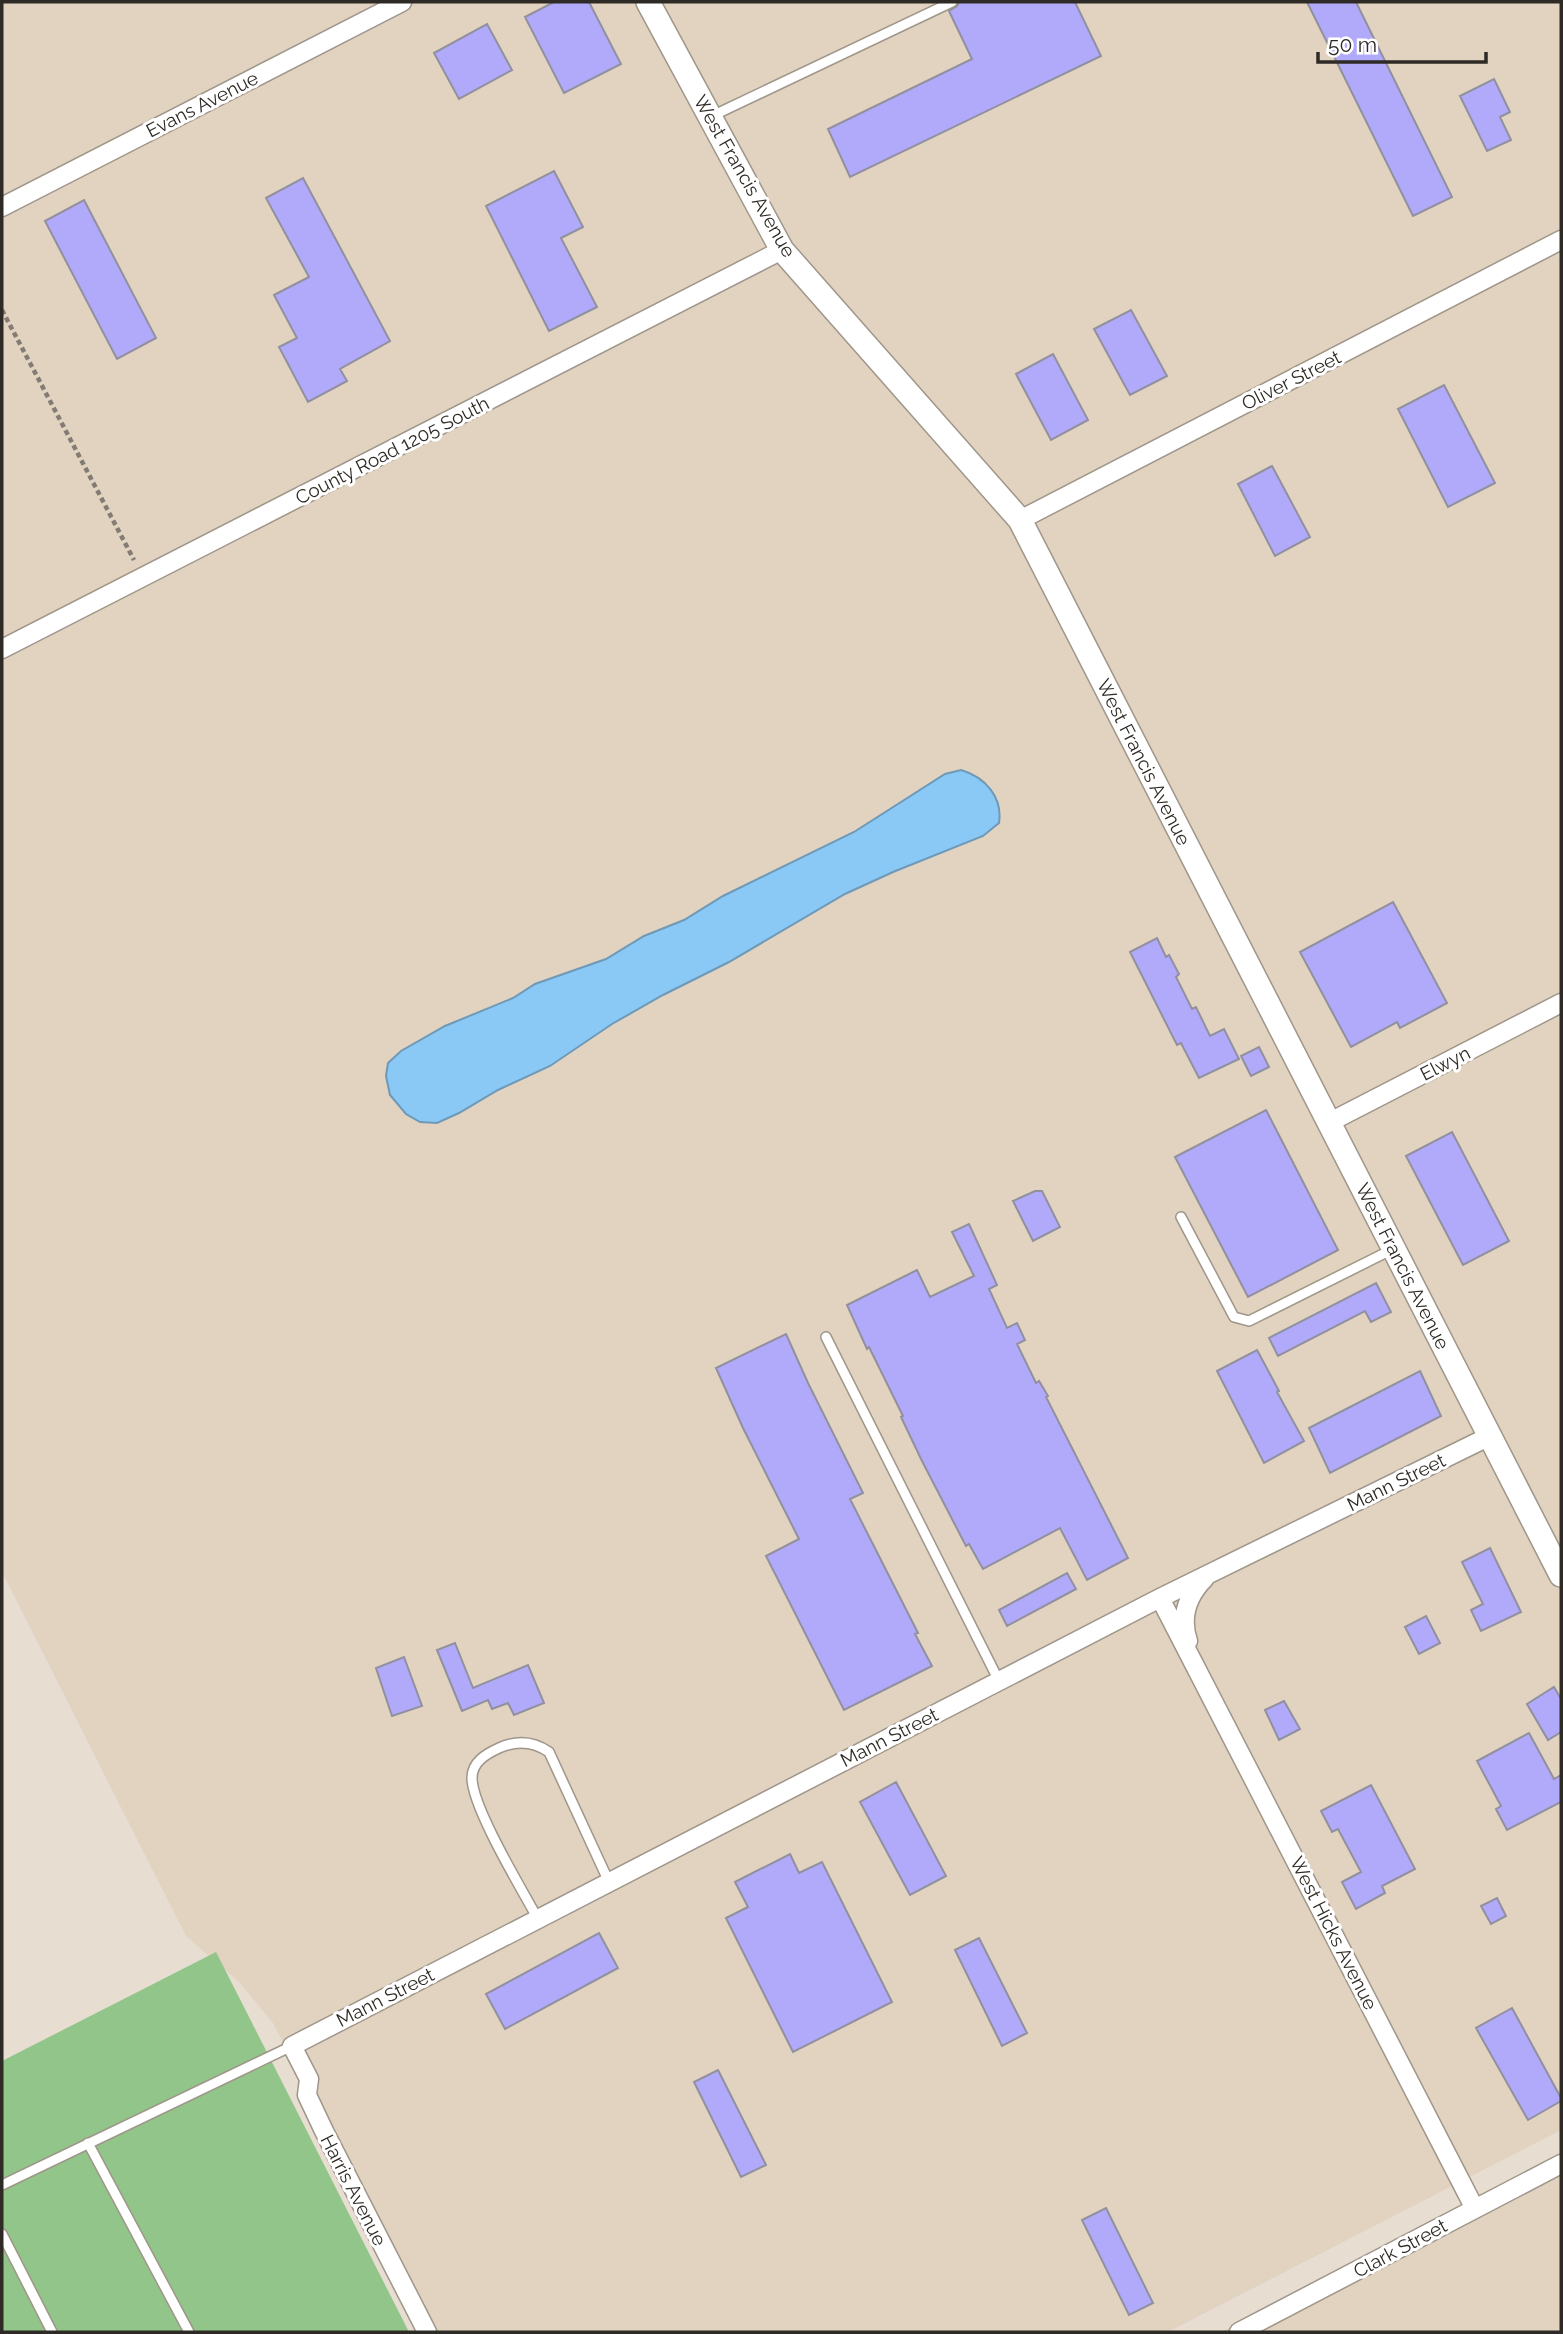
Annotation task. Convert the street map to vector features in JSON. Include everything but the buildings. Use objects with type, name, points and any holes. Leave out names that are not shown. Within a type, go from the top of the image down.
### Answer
[{"type":"street","name":"Evans Avenue","points":[[2,207],[402,2]]},
{"type":"street","name":"West Francis Avenue","points":[[648,2],[782,250],[1020,520],[1561,1575]]},
{"type":"street","name":"Oliver Street","points":[[1020,520],[1561,240]]},
{"type":"street","name":"County Road 1205 South","points":[[2,649],[782,250]]},
{"type":"street","name":"Elwyn","points":[[1330,1122],[1561,1003]]},
{"type":"street","name":"Mann Street","points":[[292,2046],[1160,1598],[1490,1436]]},
{"type":"street","name":"West Hicks Avenue","points":[[1192,1658],[1184,1630],[1186,1607],[1199,1585],[1219,1568]]},
{"type":"street","name":"West Hicks Avenue","points":[[1160,1598],[1475,2209]]},
{"type":"street","name":"Harris Avenue","points":[[292,2046],[309,2079],[307,2095],[427,2332]]},
{"type":"street","name":"Clark Street","points":[[1239,2332],[1561,2164]]},
{"type":"lane","points":[[710,117],[953,2]]},
{"type":"lane","points":[[1181,1217],[1234,1317],[1249,1321],[1394,1248]]},
{"type":"lane","points":[[826,1336],[999,1681]]},
{"type":"lane","points":[[538,1919],[481,1811],[472,1779],[474,1768],[483,1756],[519,1742],[537,1744],[549,1752],[609,1882]]},
{"type":"lane","points":[[2,2185],[292,2046]]},
{"type":"lane","points":[[88,2143],[188,2332]]},
{"type":"lane","points":[[2,2234],[52,2332]]},
{"type":"path","points":[[2,310],[143,578]]},
{"type":"shaded area","points":[[2,2],[1561,2],[1561,2130],[1168,2332],[433,2332],[273,2023],[239,1982],[186,1936],[2,1572]]},
{"type":"shaded area","points":[[1561,2157],[1561,2332],[1221,2332]]},
{"type":"green space","points":[[216,1952],[409,2332],[2,2332],[2,2061]]},
{"type":"water","points":[[961,770],[985,783],[998,805],[999,823],[983,836],[845,894],[729,962],[612,1024],[550,1066],[437,1123],[420,1122],[406,1114],[390,1095],[386,1076],[388,1063],[401,1051],[445,1026],[513,998],[535,984],[606,959],[644,936],[684,920],[723,896],[854,832],[945,774]]}]
